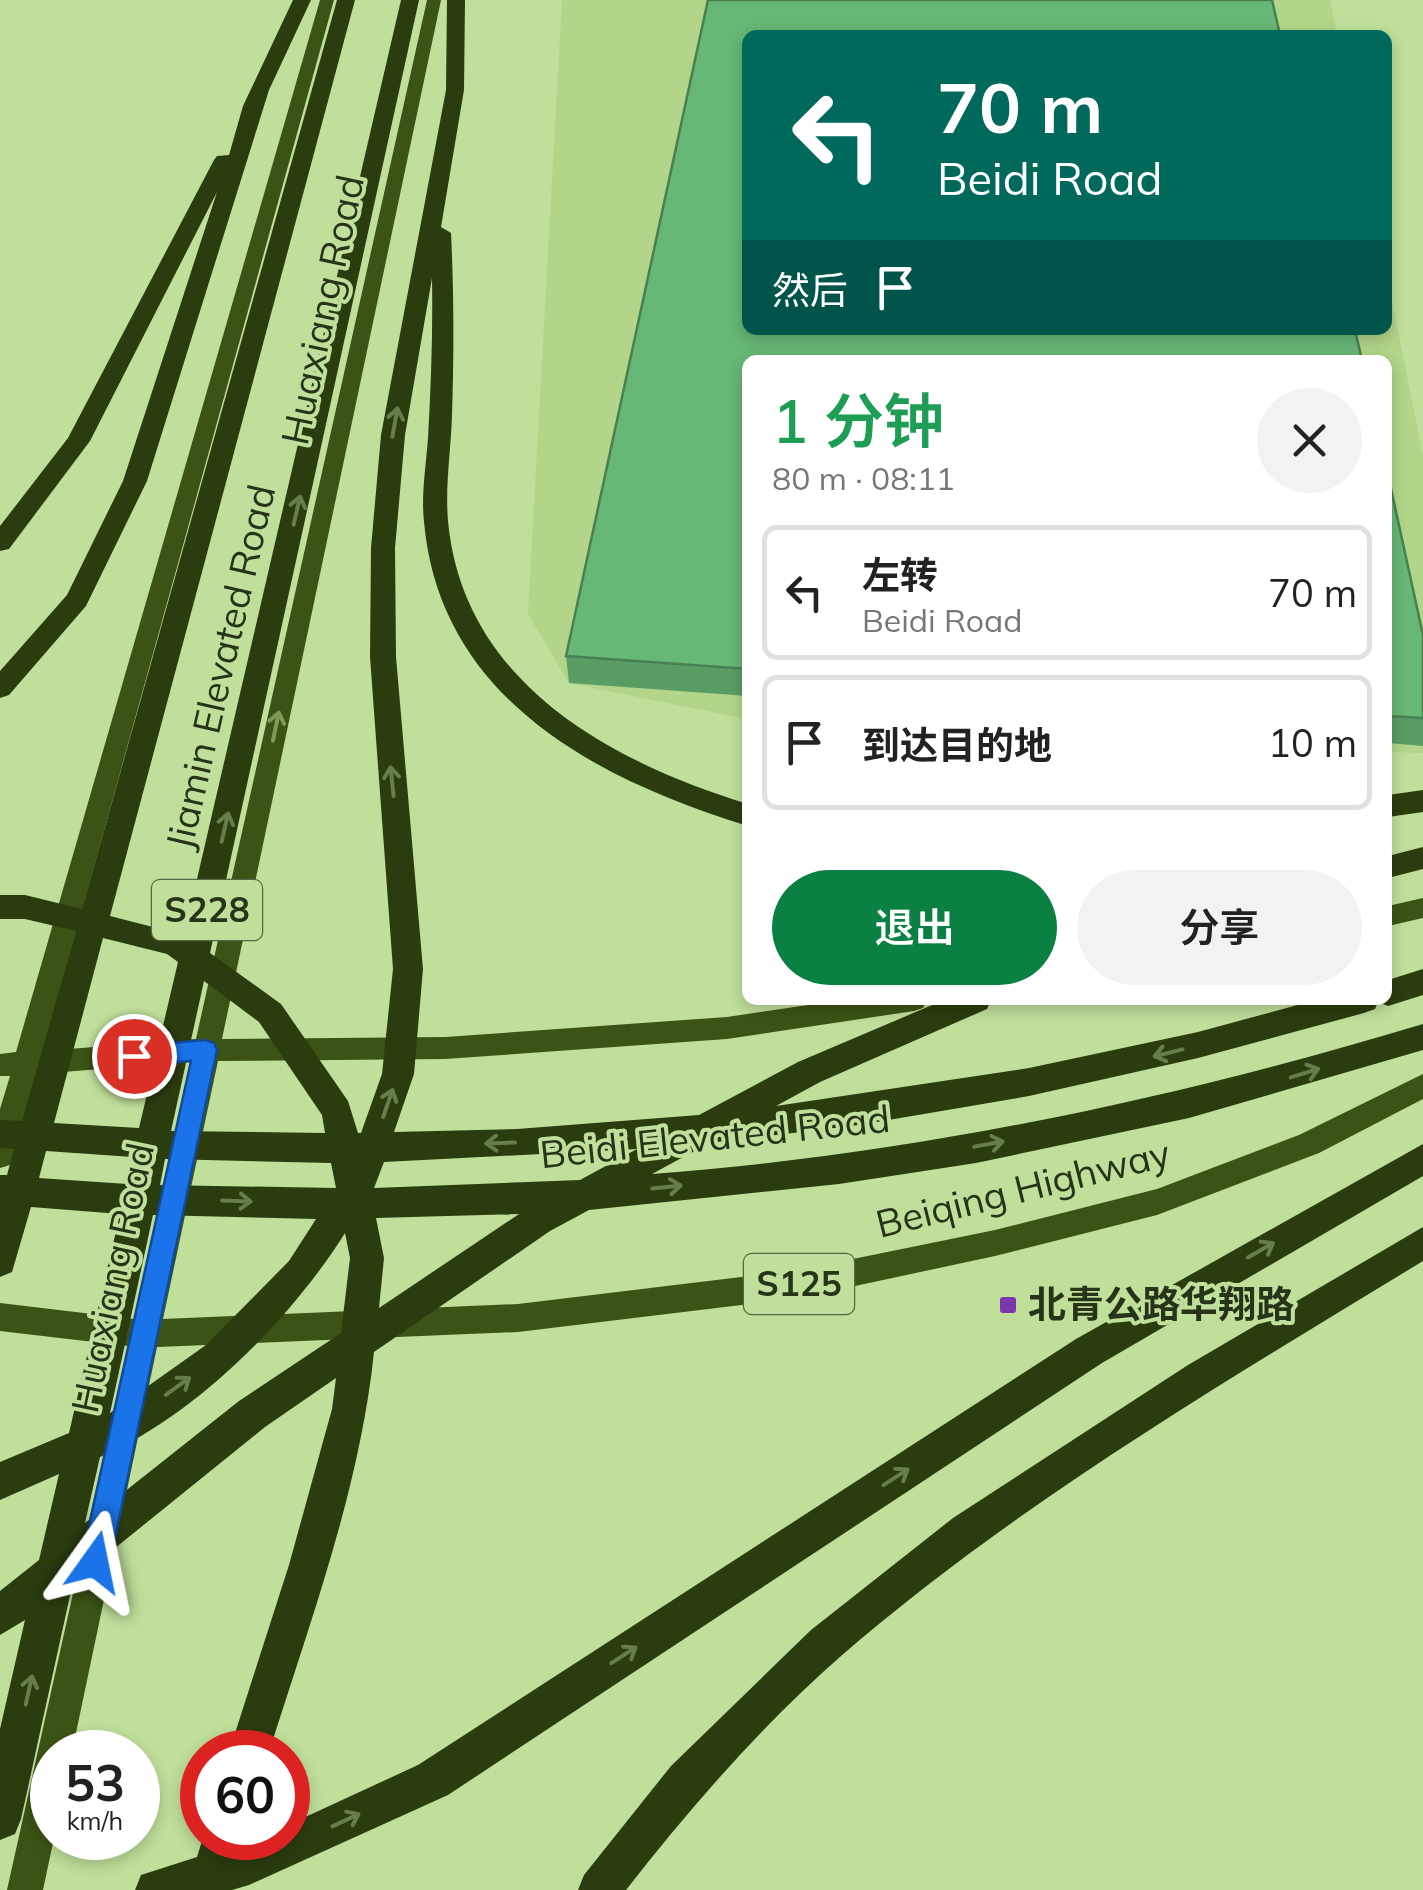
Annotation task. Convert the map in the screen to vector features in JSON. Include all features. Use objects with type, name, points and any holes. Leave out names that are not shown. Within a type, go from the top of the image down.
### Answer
[{"type":"highway","points":[[0,543],[78,441],[260,90],[302,0]]},
{"type":"highway","name":"Jiamin Elevated Road","points":[[0,1261],[346,0]]},
{"type":"highway","name":"Jiamin Elevated Road","points":[[0,1820],[410,0]]},
{"type":"highway","points":[[0,1481],[112,1433],[219,1356],[302,1272],[362,1177],[398,1074],[408,969],[382,657],[383,548],[393,436],[454,90],[456,0]]},
{"type":"highway","points":[[0,688],[27,662],[77,600],[128,497],[260,90]]},
{"type":"highway","points":[[439,179],[445,312],[436,524],[448,592],[488,662],[553,726],[646,781],[742,813]]},
{"type":"highway","points":[[1392,805],[1423,801]]},
{"type":"highway","points":[[1392,866],[1423,858]]},
{"type":"highway","points":[[0,907],[25,907],[176,944],[270,1013],[338,1111],[367,1258],[350,1408],[308,1565],[256,1730]]},
{"type":"highway","points":[[1392,992],[1423,982]]},
{"type":"highway","points":[[0,1616],[252,1414],[538,1220],[809,1072],[964,1005]]},
{"type":"highway","name":"Beidi Elevated Road","points":[[0,1134],[90,1142],[348,1149],[610,1138],[854,1113],[1088,1072],[1347,1005]]},
{"type":"highway","name":"Beidi Elevated Road","points":[[0,1190],[72,1196],[340,1204],[613,1192],[867,1166],[1109,1122],[1293,1077],[1423,1037]]},
{"type":"highway","points":[[156,1890],[249,1864],[433,1780],[1089,1350],[1423,1159]]},
{"type":"highway","points":[[598,1890],[700,1767],[825,1644],[966,1531],[1201,1377],[1423,1243]]},
{"type":"highway","points":[[208,1890],[217,1860]]},
{"type":"main road","name":"Huaxiang Road","points":[[0,1156],[13,1065],[327,0]]},
{"type":"main road","name":"Huaxiang Road","points":[[60,1730],[434,0]]},
{"type":"main road","points":[[1392,915],[1423,908]]},
{"type":"main road","points":[[13,1065],[205,1050],[445,1048],[727,1028],[881,1005]]},
{"type":"main road","name":"Beiqing Highway","points":[[144,1334],[518,1318],[799,1284],[995,1243],[1156,1202],[1309,1144],[1423,1086]]},
{"type":"main road","name":"S125","points":[[0,1317],[144,1334]]},
{"type":"main road","points":[[25,1890],[31,1860]]},
{"type":"shaded area","points":[[562,0],[1330,0],[1336,30],[742,30],[742,335],[1392,335],[1392,302],[1423,456],[1423,753],[1392,752],[1392,355],[742,355],[742,718],[569,683],[528,614]]},
{"type":"building","points":[[708,0],[1272,0],[1279,30],[742,30],[742,335],[1356,335],[1361,355],[742,355],[742,669],[566,656]]},
{"type":"building","points":[[1392,493],[1423,635],[1423,718],[1392,716]]},
{"type":"place","name":"北青公路华翔路","points":[[1008,1305]]},
{"type":"route","points":[[95,1562],[205,1050],[134,1056]]}]
